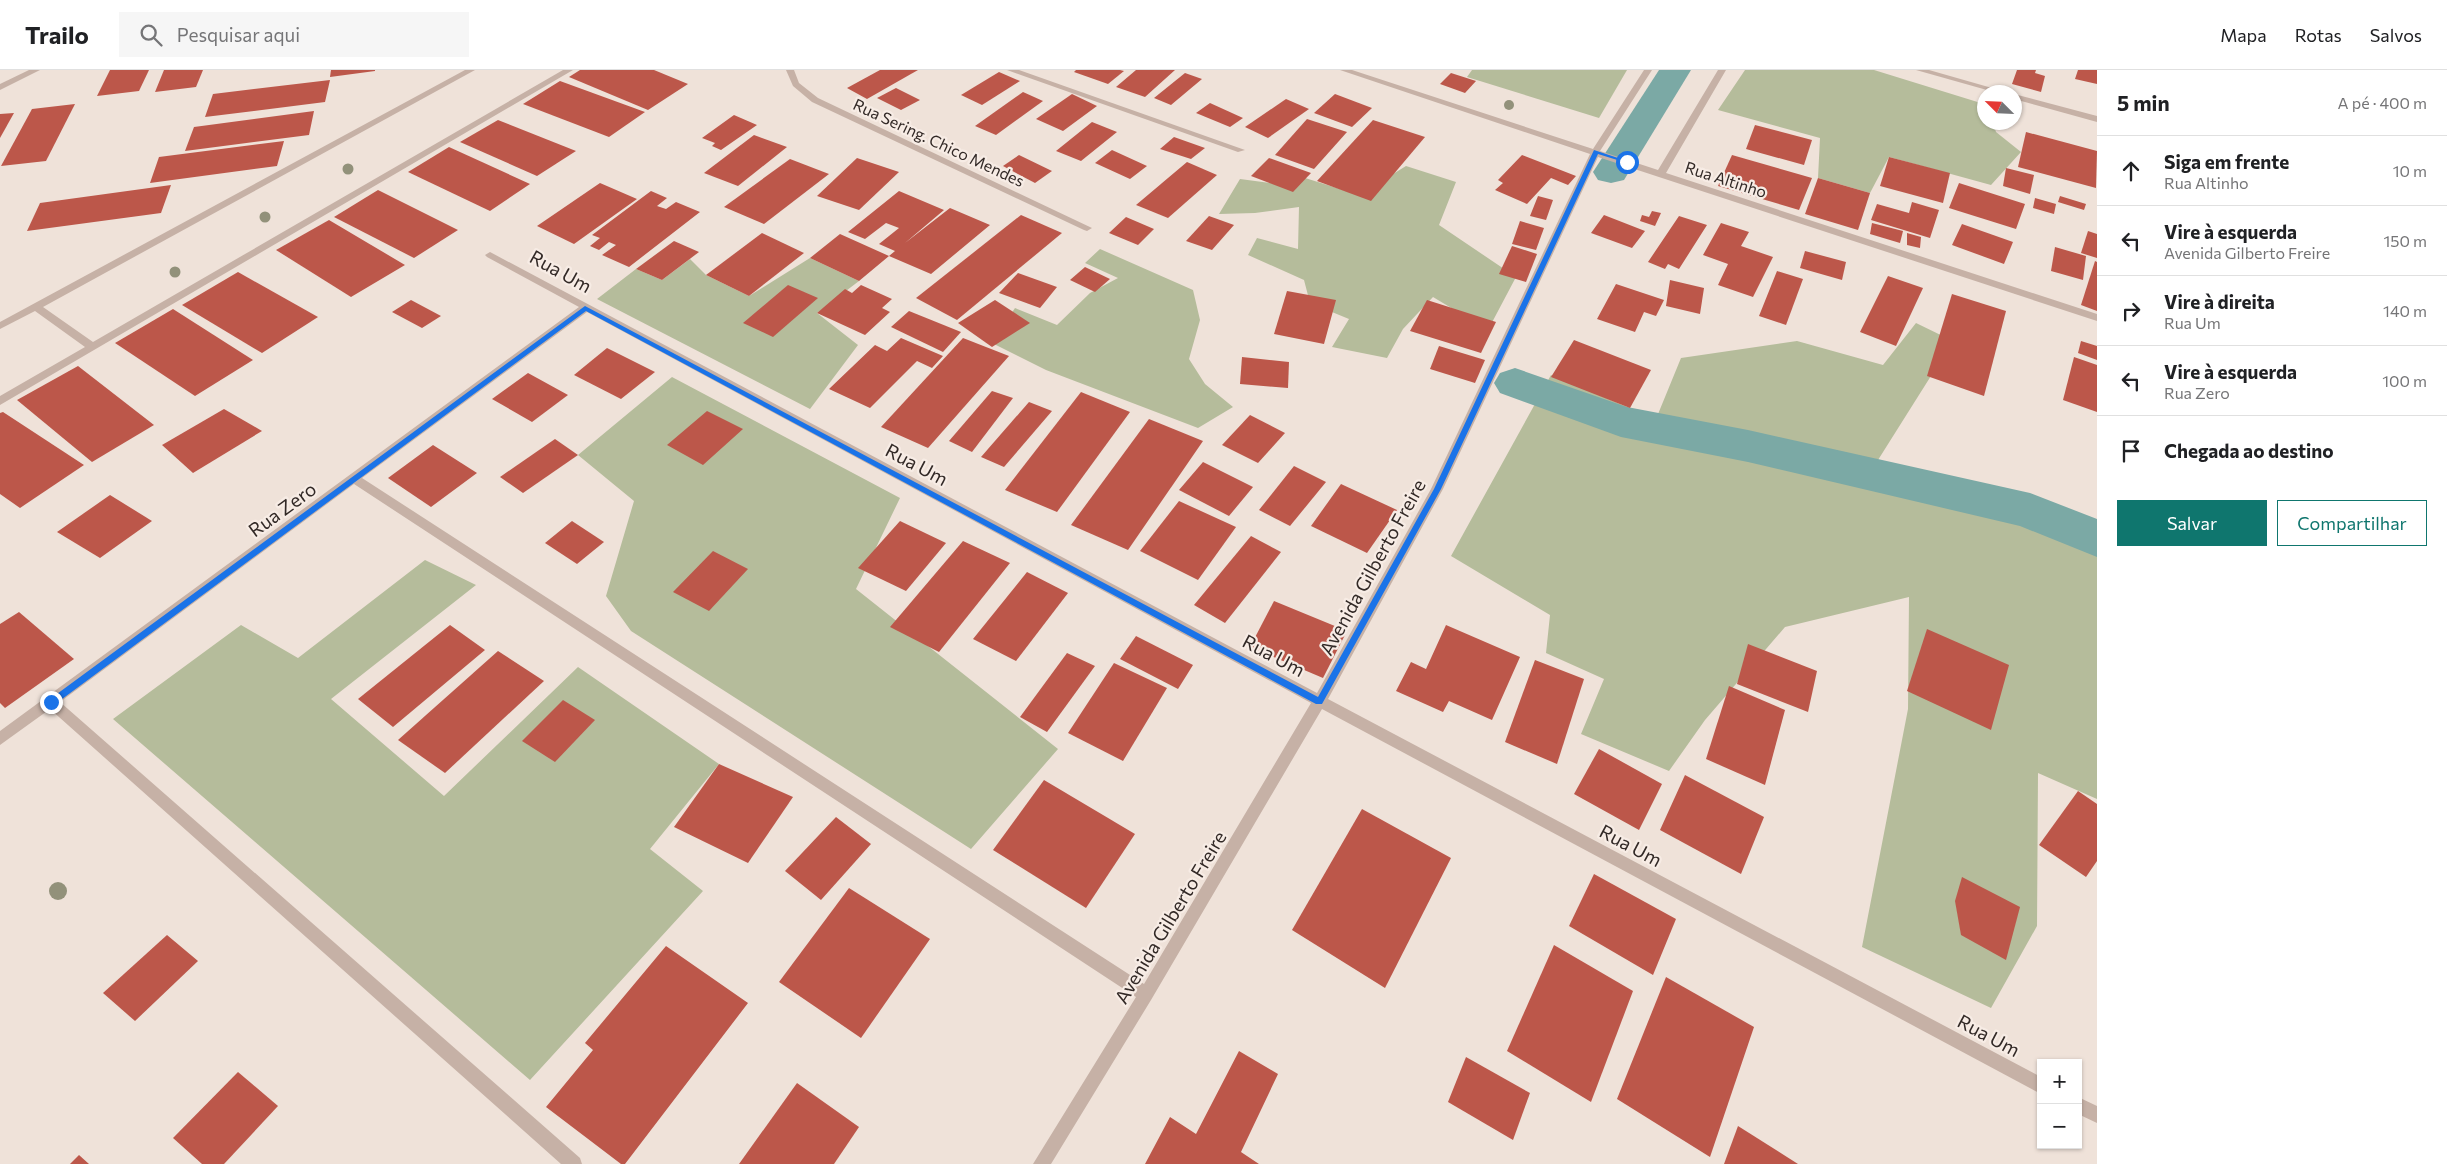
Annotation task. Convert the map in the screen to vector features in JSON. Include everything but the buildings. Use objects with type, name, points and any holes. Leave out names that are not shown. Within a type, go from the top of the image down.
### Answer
[{"type":"street","points":[[0,87],[36,70]]},
{"type":"street","points":[[0,326],[471,70]]},
{"type":"street","points":[[0,402],[569,70]]},
{"type":"street","name":"Rua Sering. Chico Mendes","points":[[790,70],[793,82],[799,89],[815,100],[1087,228]]},
{"type":"street","points":[[1011,70],[1241,150]]},
{"type":"street","name":"Rua Altinho","points":[[1344,70],[2097,318]]},
{"type":"street","name":"Avenida Gilberto Freire","points":[[1041,1164],[1146,995],[1319,702],[1437,489],[1600,153],[1648,70]]},
{"type":"street","points":[[1660,173],[1722,70]]},
{"type":"street","points":[[1920,70],[1977,85]]},
{"type":"street","points":[[2022,98],[2097,119]]},
{"type":"street","name":"Rua Um","points":[[490,255],[585,308],[1319,702],[2037,1084]]},
{"type":"street","points":[[35,306],[93,347]]},
{"type":"street","name":"Rua Zero","points":[[0,739],[356,479],[585,308]]},
{"type":"street","points":[[356,479],[1146,995]]},
{"type":"street","points":[[51,702],[574,1164]]},
{"type":"street","points":[[2082,1108],[2097,1115]]},
{"type":"green space","points":[[1472,70],[1627,70],[1599,118],[1467,77]]},
{"type":"green space","points":[[1745,70],[1874,70],[1977,102],[1977,130],[1995,130],[2021,152],[1991,185],[1889,157],[1870,193],[1818,178],[1820,138],[1718,110]]},
{"type":"green space","points":[[1406,166],[1456,182],[1439,225],[1516,277],[1488,330],[1433,297],[1403,329],[1387,358],[1332,347],[1349,319],[1310,303],[1304,280],[1248,255],[1257,238],[1298,249],[1299,207],[1255,213],[1219,214],[1240,179],[1284,185],[1302,177],[1359,195]]},
{"type":"green space","points":[[1100,249],[1193,290],[1200,320],[1189,359],[1205,384],[1233,407],[1198,428],[1046,370],[992,343],[1015,308],[1057,325],[1090,293],[1118,278],[1085,263]]},
{"type":"green space","points":[[810,258],[859,281],[817,313],[858,345],[810,409],[597,299],[636,269],[662,280],[690,259],[706,275],[749,296]]},
{"type":"green space","points":[[1916,323],[1953,341],[1878,460],[2097,536],[2097,799],[2038,773],[2037,926],[1991,1008],[1862,947],[1908,709],[1909,597],[1785,627],[1705,720],[1669,771],[1581,734],[1604,679],[1546,653],[1550,615],[1451,556],[1551,375],[1656,419],[1681,358],[1797,341],[1883,365]]},
{"type":"green space","points":[[672,377],[900,498],[856,589],[1058,749],[971,849],[631,631],[606,596],[634,501],[578,455]]},
{"type":"green space","points":[[425,560],[476,585],[331,699],[444,796],[578,667],[719,764],[650,849],[703,891],[530,1080],[113,719],[241,625],[298,658]]},
{"type":"waterway","points":[[1611,172],[1675,70]]},
{"type":"waterway","points":[[1515,383],[1621,421],[1748,446],[2030,511],[2097,539]]},
{"type":"route","points":[[51,702],[356,479],[585,308],[1319,702],[1437,489],[1596,151],[1627,162]]}]
